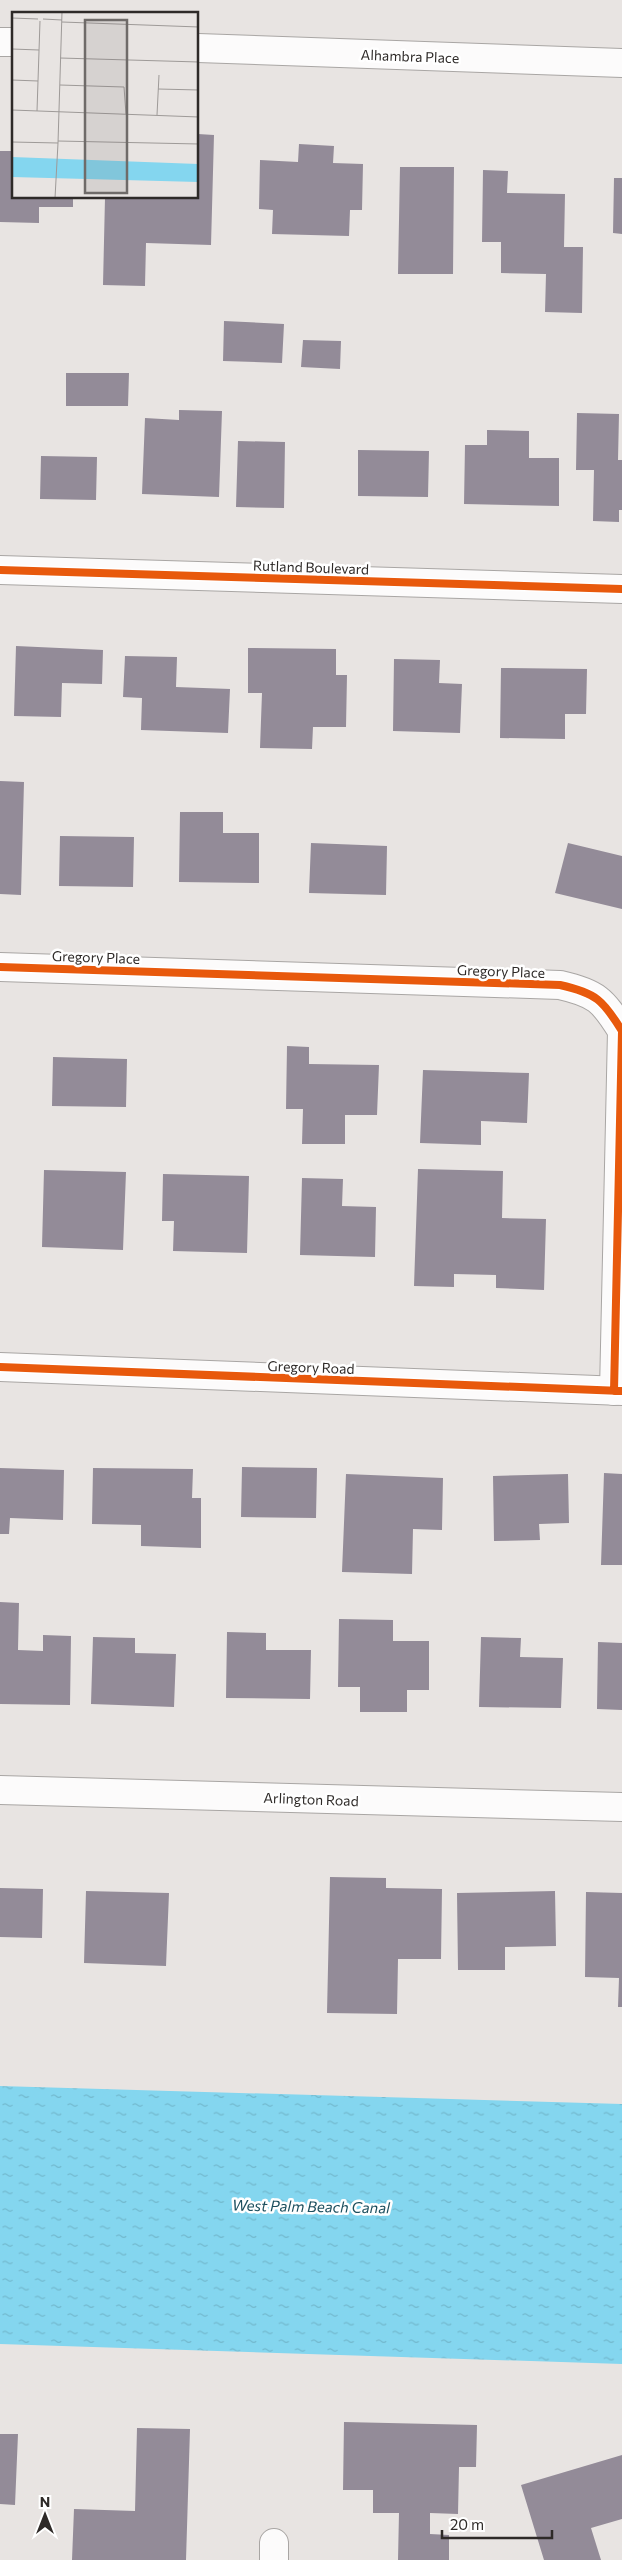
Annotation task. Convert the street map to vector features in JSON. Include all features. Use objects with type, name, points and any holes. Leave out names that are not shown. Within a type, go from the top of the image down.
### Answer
[{"type":"street","name":"Alhambra Place","points":[[199,48],[622,63]]},
{"type":"street","name":"Rutland Boulevard","points":[[0,570],[622,589]]},
{"type":"street","name":"Gregory Place","points":[[0,967],[560,985],[587,991],[608,1008],[622,1031],[618,1391]]},
{"type":"street","name":"Gregory Road","points":[[0,1367],[618,1391]]},
{"type":"street","name":"Arlington Road","points":[[0,1790],[622,1807]]},
{"type":"water","name":"West Palm Beach Canal","points":[[0,2086],[622,2104],[622,2364],[0,2344]]},
{"type":"building","points":[[199,134],[214,135],[211,245],[146,243],[145,286],[103,285],[105,199],[199,199]]},
{"type":"building","points":[[299,144],[334,146],[333,163],[363,164],[362,210],[350,210],[349,236],[272,234],[273,210],[259,209],[260,160],[298,162]]},
{"type":"building","points":[[0,151],[12,151],[12,199],[73,199],[73,207],[39,207],[39,223],[0,222]]},
{"type":"building","points":[[400,167],[454,167],[453,274],[398,274]]},
{"type":"building","points":[[483,170],[508,171],[507,193],[565,194],[564,247],[583,247],[582,313],[545,312],[546,274],[501,273],[501,242],[482,242]]},
{"type":"building","points":[[614,178],[622,178],[622,234],[613,233]]},
{"type":"building","points":[[224,321],[284,324],[282,363],[223,361]]},
{"type":"building","points":[[303,340],[341,341],[340,369],[301,367]]},
{"type":"building","points":[[66,373],[129,373],[128,406],[66,406]]},
{"type":"building","points":[[179,410],[222,411],[219,497],[142,494],[145,418],[179,420]]},
{"type":"building","points":[[577,413],[619,414],[618,460],[622,460],[622,510],[619,510],[619,522],[593,521],[594,470],[576,470]]},
{"type":"building","points":[[487,430],[529,431],[529,458],[559,458],[559,506],[464,504],[465,445],[487,445]]},
{"type":"building","points":[[238,441],[285,442],[284,508],[236,507]]},
{"type":"building","points":[[358,450],[429,451],[428,497],[358,496]]},
{"type":"building","points":[[41,456],[97,457],[96,500],[40,499]]},
{"type":"building","points":[[16,646],[103,650],[102,684],[62,683],[61,717],[14,716]]},
{"type":"building","points":[[248,648],[336,649],[336,675],[347,675],[346,727],[313,727],[312,749],[260,748],[262,693],[248,693]]},
{"type":"building","points":[[125,656],[177,657],[176,687],[230,689],[228,733],[141,730],[142,698],[123,697]]},
{"type":"building","points":[[394,659],[440,660],[439,683],[462,684],[460,733],[393,731]]},
{"type":"building","points":[[501,668],[587,669],[586,714],[565,714],[565,739],[500,738]]},
{"type":"building","points":[[0,781],[24,782],[21,895],[0,894]]},
{"type":"building","points":[[180,812],[223,812],[223,833],[259,833],[259,883],[179,882]]},
{"type":"building","points":[[60,836],[134,837],[133,887],[59,886]]},
{"type":"building","points":[[311,843],[387,846],[386,895],[309,893]]},
{"type":"building","points":[[568,843],[622,856],[622,909],[555,893]]},
{"type":"building","points":[[287,1046],[309,1047],[309,1064],[379,1065],[377,1115],[345,1115],[345,1144],[302,1144],[303,1109],[286,1109]]},
{"type":"building","points":[[53,1057],[127,1059],[126,1107],[52,1106]]},
{"type":"building","points":[[423,1070],[529,1073],[527,1123],[481,1121],[481,1145],[420,1143]]},
{"type":"building","points":[[418,1169],[503,1171],[502,1218],[546,1219],[544,1290],[496,1288],[496,1275],[454,1274],[454,1287],[414,1286]]},
{"type":"building","points":[[44,1170],[126,1172],[123,1250],[42,1247]]},
{"type":"building","points":[[163,1174],[249,1176],[247,1253],[173,1251],[174,1221],[162,1221]]},
{"type":"building","points":[[302,1178],[343,1179],[342,1206],[376,1207],[375,1257],[300,1255]]},
{"type":"building","points":[[242,1467],[317,1468],[316,1518],[241,1517]]},
{"type":"building","points":[[0,1468],[64,1470],[63,1520],[10,1518],[9,1534],[0,1534]]},
{"type":"building","points":[[93,1468],[193,1469],[192,1498],[201,1498],[201,1548],[141,1546],[141,1525],[92,1524]]},
{"type":"building","points":[[604,1473],[622,1474],[622,1565],[601,1565]]},
{"type":"building","points":[[346,1474],[443,1478],[442,1530],[413,1529],[412,1574],[342,1572]]},
{"type":"building","points":[[568,1474],[569,1523],[539,1524],[540,1540],[494,1541],[493,1476]]},
{"type":"building","points":[[0,1602],[19,1603],[18,1650],[43,1651],[43,1635],[71,1636],[70,1705],[0,1704]]},
{"type":"building","points":[[339,1619],[393,1620],[393,1641],[429,1641],[429,1690],[407,1690],[407,1712],[360,1712],[360,1687],[338,1687]]},
{"type":"building","points":[[227,1632],[266,1633],[266,1650],[311,1650],[310,1699],[226,1698]]},
{"type":"building","points":[[93,1637],[135,1638],[135,1653],[176,1654],[174,1707],[91,1704]]},
{"type":"building","points":[[481,1637],[521,1638],[520,1657],[563,1658],[561,1708],[479,1707]]},
{"type":"building","points":[[598,1642],[622,1643],[622,1710],[597,1709]]},
{"type":"building","points":[[330,1877],[386,1878],[386,1888],[442,1889],[441,1959],[398,1959],[397,2014],[327,2013]]},
{"type":"building","points":[[0,1888],[43,1889],[42,1938],[0,1937]]},
{"type":"building","points":[[86,1891],[169,1893],[166,1966],[84,1963]]},
{"type":"building","points":[[555,1891],[556,1946],[505,1947],[505,1970],[458,1970],[457,1893]]},
{"type":"building","points":[[586,1892],[622,1893],[622,2007],[618,2007],[619,1978],[585,1977]]},
{"type":"building","points":[[344,2422],[477,2425],[476,2467],[459,2467],[458,2514],[430,2513],[430,2534],[449,2535],[449,2560],[398,2560],[399,2513],[373,2513],[373,2490],[343,2490]]},
{"type":"building","points":[[137,2428],[190,2429],[186,2560],[72,2560],[74,2509],[135,2511]]},
{"type":"building","points":[[0,2434],[18,2434],[15,2505],[0,2504]]},
{"type":"building","points":[[622,2455],[622,2519],[591,2528],[601,2560],[544,2560],[521,2485]]},
{"type":"cycle path","points":[[0,570],[622,589]]},
{"type":"cycle path","points":[[0,967],[560,985],[582,991],[597,999],[604,1005],[622,1031],[614,1391]]},
{"type":"cycle path","points":[[0,1367],[622,1391]]}]
